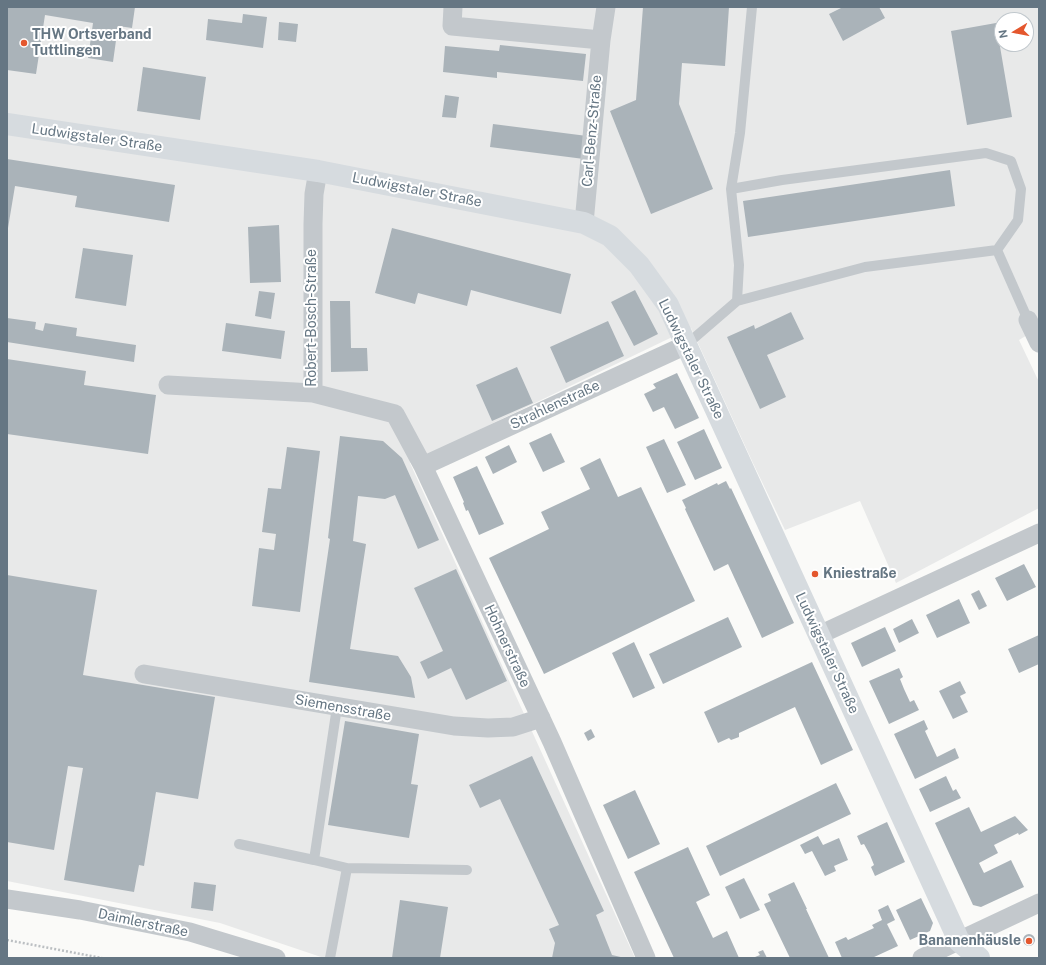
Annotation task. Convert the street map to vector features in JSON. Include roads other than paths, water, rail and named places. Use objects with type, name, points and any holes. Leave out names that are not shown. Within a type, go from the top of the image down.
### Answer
[{"type":"main road","name":"Ludwigstaler Straße","points":[[7,124],[318,171],[584,223],[610,236],[639,265],[668,305],[959,941],[979,958]]},
{"type":"street","points":[[453,7],[452,26],[601,40]]},
{"type":"street","name":"Carl-Benz-Straße","points":[[584,223],[601,40],[606,7]]},
{"type":"street","name":"Robert-Bosch-Straße","points":[[168,385],[313,393],[313,224],[314,194],[318,171]]},
{"type":"street","points":[[1028,320],[1039,343]]},
{"type":"street","name":"Strahlenstraße","points":[[423,466],[686,345]]},
{"type":"street","name":"Hohnerstraße","points":[[313,393],[395,414],[423,466],[541,718],[646,958]]},
{"type":"street","points":[[819,636],[1039,532]]},
{"type":"street","name":"Siemensstraße","points":[[144,674],[454,726],[488,728],[512,727],[541,718]]},
{"type":"street","name":"Daimlerstraße","points":[[7,899],[80,910],[190,932],[276,958]]},
{"type":"street","points":[[922,958],[1039,903]]},
{"type":"lane","points":[[737,301],[739,265],[731,189],[740,134],[752,7]]},
{"type":"lane","points":[[686,345],[737,301],[865,267],[997,250],[1018,220],[1021,189],[1011,161],[986,153],[782,180],[731,189]]},
{"type":"lane","points":[[997,250],[1028,320]]},
{"type":"lane","points":[[314,860],[337,707]]},
{"type":"lane","points":[[239,844],[347,868],[467,870]]},
{"type":"lane","points":[[330,958],[347,868]]},
{"type":"place","name":"THW Ortsverband Tuttlingen","points":[[24,43]]},
{"type":"place","name":"Kniestraße","points":[[815,574]]},
{"type":"place","name":"Bananenhäusle","points":[[1029,941]]}]
